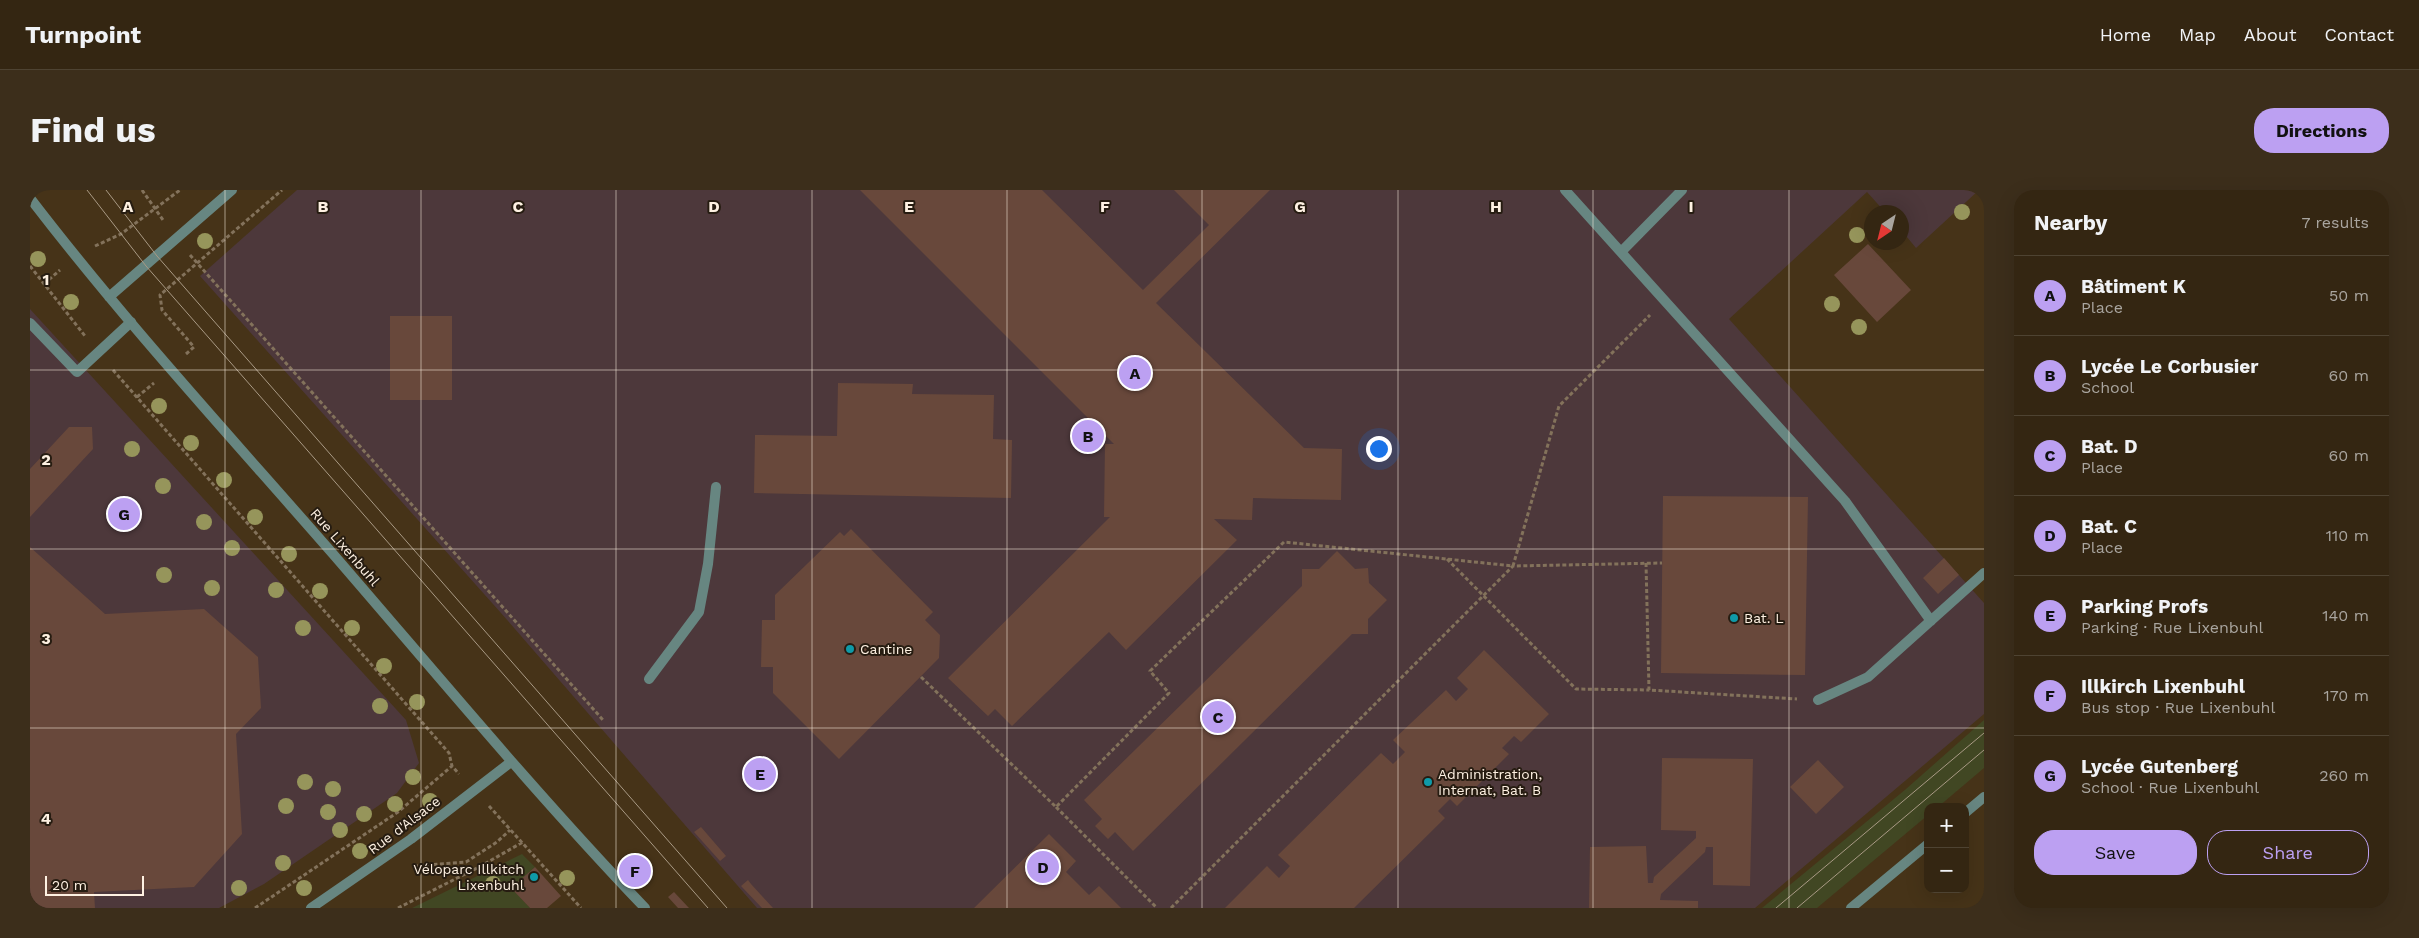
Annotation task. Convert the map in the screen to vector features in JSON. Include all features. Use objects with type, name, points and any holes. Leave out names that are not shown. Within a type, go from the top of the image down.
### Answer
[{"type":"street","points":[[109,297],[232,190]]},
{"type":"street","points":[[1564,190],[1845,501],[1930,621]]},
{"type":"street","points":[[1621,252],[1682,190]]},
{"type":"street","name":"Rue Lixenbuhl","points":[[30,198],[109,297],[511,762],[584,844],[645,908]]},
{"type":"street","points":[[30,322],[77,372],[131,322]]},
{"type":"street","points":[[649,679],[700,612],[708,564],[716,487]]},
{"type":"street","points":[[1818,700],[1868,677],[1984,573]]},
{"type":"street","name":"Rue d'Alsace","points":[[312,908],[411,838],[511,762]]},
{"type":"street","points":[[1969,810],[1984,797]]},
{"type":"street","points":[[1851,908],[1924,847]]},
{"type":"path","points":[[142,190],[197,264],[604,720]]},
{"type":"path","points":[[44,284],[75,256],[121,234],[180,190]]},
{"type":"path","points":[[138,397],[194,347],[162,310],[160,295],[282,190]]},
{"type":"path","points":[[30,266],[98,352],[449,753],[452,766],[581,908]]},
{"type":"path","points":[[1171,908],[1513,566],[1558,406],[1664,300]]},
{"type":"path","points":[[1056,807],[1169,693],[1150,671],[1284,542],[1513,566],[1662,563]]},
{"type":"path","points":[[1446,559],[1576,689],[1649,690],[1818,700]]},
{"type":"path","points":[[1646,563],[1649,690]]},
{"type":"path","points":[[920,676],[1056,807],[1157,908]]},
{"type":"path","points":[[255,908],[398,812],[452,766]]},
{"type":"path","points":[[410,867],[466,862],[497,842],[510,830]]},
{"type":"path","points":[[398,908],[482,866],[523,842]]},
{"type":"shaded area","points":[[297,190],[1979,190],[1916,248],[1909,240],[1909,205],[1879,205],[1867,192],[1729,319],[1984,603],[1984,714],[1755,908],[757,908],[501,613],[200,276]]},
{"type":"shaded area","points":[[30,309],[406,720],[419,763],[397,793],[264,884],[219,908],[30,908]]},
{"type":"green space","points":[[1984,720],[1984,768],[1943,803],[1924,803],[1924,818],[1817,908],[1762,908],[1906,789]]},
{"type":"green space","points":[[522,854],[535,867],[512,888],[530,908],[412,908]]},
{"type":"building","points":[[860,190],[1042,190],[1143,290],[1209,225],[1174,190],[1270,190],[1156,303],[1304,448],[1342,449],[1341,500],[1253,498],[1252,520],[1214,519],[1237,540],[1126,650],[1109,632],[1012,726],[995,709],[988,716],[948,678],[1110,517],[1104,517],[1105,444],[1114,444]]},
{"type":"building","points":[[1864,248],[1864,250],[1874,250],[1911,290],[1877,322],[1834,275]]},
{"type":"building","points":[[390,316],[452,316],[452,400],[390,400]]},
{"type":"building","points":[[838,383],[913,384],[912,394],[994,395],[993,439],[1012,440],[1011,498],[754,493],[755,435],[837,436]]},
{"type":"building","points":[[69,427],[92,427],[93,449],[30,517],[30,469]]},
{"type":"building","name":"Bat. L","points":[[1663,496],[1808,497],[1805,675],[1661,673]]},
{"type":"building","name":"Cantine","points":[[851,529],[933,612],[925,620],[940,635],[939,658],[839,759],[773,693],[773,667],[761,667],[762,620],[775,620],[775,595],[840,532],[844,536]]},
{"type":"building","points":[[30,547],[105,614],[204,609],[258,657],[261,708],[236,734],[242,834],[194,887],[94,892],[95,908],[30,908]]},
{"type":"building","points":[[1337,551],[1355,569],[1368,568],[1369,583],[1387,600],[1368,619],[1368,634],[1352,634],[1133,851],[1115,832],[1108,839],[1095,826],[1102,819],[1084,800],[1302,586],[1302,569],[1319,569]]},
{"type":"building","points":[[1944,558],[1959,575],[1938,594],[1923,578]]},
{"type":"building","name":"Administration, Internat, Bat. B","points":[[1484,650],[1549,714],[1521,742],[1514,736],[1502,748],[1509,754],[1457,806],[1450,799],[1438,811],[1445,818],[1354,908],[1225,908],[1267,866],[1279,878],[1290,866],[1278,855],[1381,753],[1393,764],[1405,752],[1393,740],[1446,690],[1456,701],[1468,689],[1457,678]]},
{"type":"building","points":[[1662,758],[1753,759],[1750,886],[1713,885],[1713,847],[1706,847],[1705,852],[1661,894],[1660,900],[1698,901],[1698,908],[1589,908],[1590,847],[1646,846],[1648,883],[1653,883],[1654,877],[1696,838],[1696,831],[1661,830]]},
{"type":"building","points":[[1818,760],[1844,787],[1816,814],[1790,787]]},
{"type":"building","points":[[701,827],[726,856],[720,861],[694,832]]},
{"type":"building","points":[[1049,834],[1076,861],[1066,872],[1089,895],[1099,886],[1121,908],[974,908]]},
{"type":"building","name":"Véloparc Illkitch Lixenbuhl","points":[[535,867],[561,896],[547,908],[530,908],[511,888]]},
{"type":"building","points":[[748,880],[773,908],[762,908],[741,886]]},
{"type":"building","points":[[674,892],[689,908],[678,908],[668,897]]},
{"type":"tram line","points":[[87,190],[146,266],[708,908]]},
{"type":"tram line","points":[[106,190],[157,256],[727,908]]},
{"type":"tram line","points":[[1776,908],[1984,733]]},
{"type":"tram line","points":[[1797,908],[1984,750]]},
{"type":"place","name":"Bâtiment K","points":[[1135,373]]},
{"type":"place","name":"Lycée Le Corbusier","points":[[1088,436]]},
{"type":"place","name":"Lycée Gutenberg","points":[[124,514]]},
{"type":"place","name":"Bat. L","points":[[1734,618]]},
{"type":"place","name":"Cantine","points":[[850,649]]},
{"type":"place","name":"Bat. D","points":[[1218,717]]},
{"type":"place","name":"Parking Profs","points":[[760,774]]},
{"type":"place","name":"Administration, Internat, Bat. B","points":[[1428,782]]},
{"type":"place","name":"Bat. C","points":[[1043,867]]},
{"type":"place","name":"Illkirch Lixenbuhl","points":[[635,871]]},
{"type":"place","name":"Véloparc Illkitch Lixenbuhl","points":[[534,877]]}]
